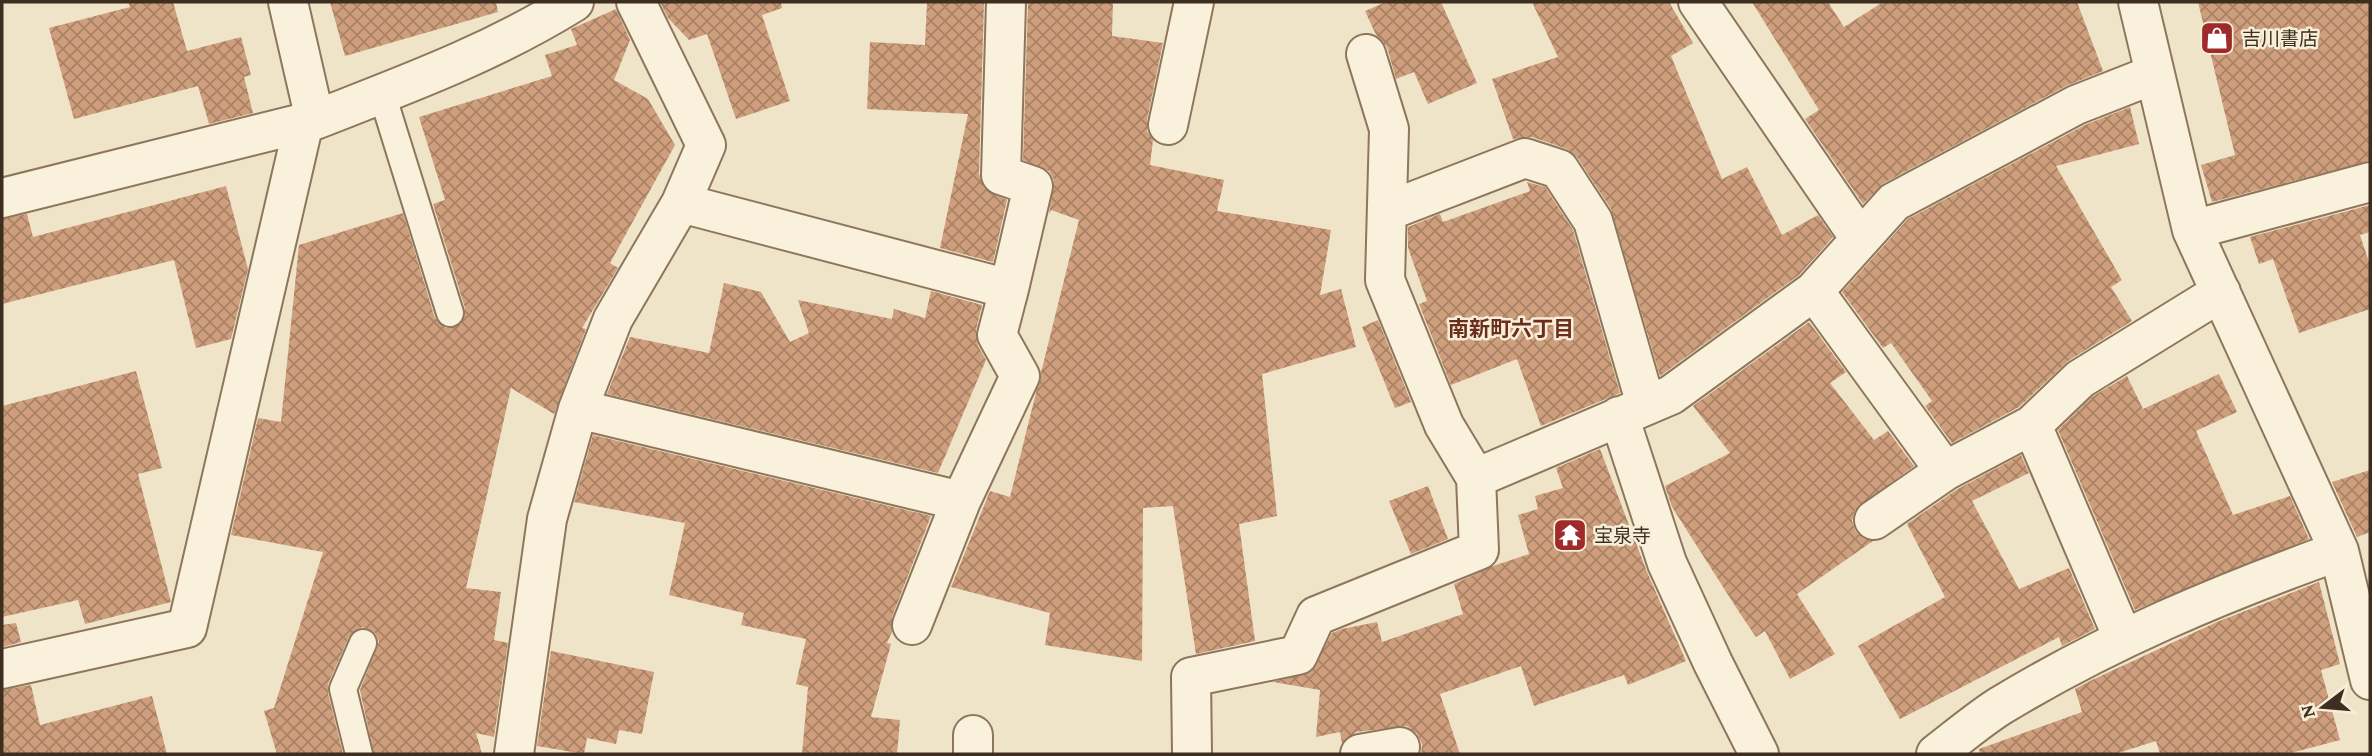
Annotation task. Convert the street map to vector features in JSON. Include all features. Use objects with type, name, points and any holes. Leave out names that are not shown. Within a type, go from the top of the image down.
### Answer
[{"type":"street","points":[[2,669],[187,628],[310,121],[288,2]]},
{"type":"street","points":[[2,198],[310,121],[442,71],[517,37],[574,2]]},
{"type":"street","points":[[514,754],[547,519],[578,409],[613,319],[681,203],[706,145],[636,2]]},
{"type":"street","points":[[912,625],[961,501],[1020,376],[997,335],[1033,186],[1000,176],[1006,2]]},
{"type":"street","points":[[1168,125],[1194,2]]},
{"type":"street","points":[[1698,2],[1859,237]]},
{"type":"street","points":[[2138,2],[2192,230],[2339,551],[2370,680]]},
{"type":"street","points":[[1192,754],[1191,677],[1297,655],[1316,616],[1479,550],[1476,478],[1444,425],[1385,280],[1390,129],[1366,54]]},
{"type":"street","points":[[1476,478],[1671,394],[1814,291],[1859,237],[1894,202],[2076,105],[2155,74]]},
{"type":"street","points":[[1388,211],[1525,158],[1559,169],[1593,221],[1667,563],[1759,754]]},
{"type":"street","points":[[2192,230],[2370,182]]},
{"type":"street","points":[[681,203],[1009,289]]},
{"type":"street","points":[[1814,291],[1945,471]]},
{"type":"street","points":[[1874,520],[1945,471],[2032,425],[2080,379],[2221,292]]},
{"type":"street","points":[[578,409],[961,501]]},
{"type":"street","points":[[2032,425],[2123,638]]},
{"type":"street","points":[[1936,754],[1998,707],[2123,638],[2243,585],[2339,551]]},
{"type":"street","points":[[1360,754],[1400,747]]},
{"type":"lane","points":[[382,94],[450,313]]},
{"type":"lane","points":[[359,754],[342,689],[363,643]]},
{"type":"building","points":[[128,2],[173,2],[187,51],[241,37],[251,75],[244,77],[253,113],[209,124],[198,86],[74,119],[49,28],[130,7]]},
{"type":"building","points":[[330,2],[496,2],[498,12],[345,56]]},
{"type":"building","points":[[660,2],[781,2],[782,8],[762,15],[790,101],[736,119],[707,34],[689,40],[668,18]]},
{"type":"building","points":[[927,2],[984,2],[979,174],[984,188],[1007,200],[993,262],[940,248],[968,114],[867,109],[870,42],[925,45]]},
{"type":"building","points":[[1028,2],[1113,2],[1112,36],[1163,43],[1147,120],[1147,131],[1153,140],[1150,165],[1224,180],[1217,211],[1331,230],[1320,295],[1341,289],[1356,347],[1262,374],[1277,516],[1239,524],[1255,641],[1196,654],[1173,506],[1143,508],[1142,661],[1045,645],[1050,613],[951,587],[990,491],[1010,497],[1079,220],[1051,210],[1049,214],[1054,180],[1049,171],[1023,160]]},
{"type":"building","points":[[1386,2],[1441,2],[1477,83],[1428,104],[1414,72],[1396,79],[1387,47],[1376,35],[1365,11]]},
{"type":"building","points":[[1532,2],[1669,2],[1693,43],[1671,56],[1722,179],[1747,167],[1782,235],[1818,215],[1833,237],[1799,275],[1660,376],[1611,209],[1577,157],[1567,149],[1532,137],[1513,139],[1492,79],[1558,57]]},
{"type":"building","points":[[1752,2],[1828,2],[1844,27],[1883,2],[2077,2],[2103,71],[2066,86],[1884,183],[1863,204],[1805,119],[1819,110]]},
{"type":"building","points":[[2198,2],[2370,2],[2370,161],[2212,202],[2201,165],[2235,155]]},
{"type":"building","points":[[616,9],[630,40],[614,80],[648,99],[675,145],[610,263],[618,268],[582,328],[586,329],[554,414],[511,388],[466,588],[501,592],[494,640],[508,643],[494,737],[476,733],[482,754],[374,754],[360,690],[379,642],[375,633],[362,627],[349,637],[328,684],[343,754],[277,754],[264,711],[274,708],[323,552],[231,535],[258,418],[281,422],[299,245],[403,213],[435,318],[446,328],[461,324],[465,308],[433,204],[445,200],[419,117],[552,76],[545,55],[577,45],[571,29]]},
{"type":"building","points":[[2130,107],[2139,144],[2056,166],[2122,280],[2111,287],[2132,321],[2068,361],[2019,407],[1952,443],[1925,406],[1932,401],[1891,343],[1883,348],[1842,292],[1908,219],[2085,125]]},
{"type":"building","points":[[1527,182],[1545,187],[1573,230],[1620,393],[1541,426],[1517,359],[1451,385],[1419,304],[1427,301],[1408,248],[1408,227],[1440,214],[1443,222],[1530,191]]},
{"type":"building","points":[[226,186],[248,269],[231,339],[196,348],[174,260],[2,304],[2,219],[27,214],[33,237]]},
{"type":"building","points":[[2370,205],[2370,232],[2360,235],[2370,265],[2370,309],[2299,333],[2273,259],[2259,264],[2250,237]]},
{"type":"building","points":[[724,283],[761,292],[790,342],[809,333],[798,300],[892,319],[894,309],[925,318],[931,291],[982,305],[976,330],[978,346],[986,360],[938,473],[607,394],[630,337],[709,353]]},
{"type":"building","points":[[1378,320],[1411,402],[1395,408],[1362,327]]},
{"type":"building","points":[[1809,322],[1846,372],[1830,383],[1874,440],[1888,431],[1914,466],[1855,510],[1852,521],[1856,532],[1864,539],[1873,541],[1797,594],[1835,654],[1790,679],[1765,631],[1756,637],[1739,612],[1672,507],[1665,486],[1730,453],[1693,406]]},
{"type":"building","points":[[136,371],[162,468],[138,474],[171,602],[85,624],[78,600],[2,617],[2,406]]},
{"type":"building","points":[[2219,374],[2237,412],[2196,431],[2233,515],[2290,496],[2309,539],[2135,610],[2058,430],[2093,396],[2127,376],[2143,409]]},
{"type":"building","points":[[593,435],[931,516],[892,617],[892,632],[887,643],[891,644],[871,717],[900,720],[897,754],[802,754],[808,687],[796,684],[806,639],[741,625],[744,613],[669,595],[685,523],[574,502]]},
{"type":"building","points":[[1600,449],[1647,572],[1686,661],[1628,685],[1624,675],[1534,706],[1521,666],[1440,694],[1460,754],[1421,754],[1422,744],[1417,734],[1407,726],[1356,732],[1342,743],[1340,732],[1316,737],[1320,690],[1273,682],[1311,672],[1332,633],[1342,629],[1377,622],[1382,642],[1463,614],[1454,584],[1493,566],[1529,554],[1518,515],[1538,509],[1535,496],[1563,488],[1556,468]]},
{"type":"building","points":[[2021,455],[2029,473],[1972,501],[2019,589],[2069,568],[2095,629],[2062,646],[2059,637],[1900,719],[1858,646],[1945,597],[1907,524],[1956,490]]},
{"type":"building","points":[[2370,470],[2370,532],[2357,537],[2332,482]]},
{"type":"building","points":[[1428,486],[1448,539],[1411,554],[1389,501]]},
{"type":"building","points":[[2319,582],[2340,664],[2321,670],[2340,740],[2287,754],[2160,754],[2156,741],[2115,754],[1980,754],[1979,749],[2082,712],[2075,689],[2092,680],[2217,622]]},
{"type":"building","points":[[16,623],[21,642],[2,647],[2,625]]},
{"type":"building","points":[[551,651],[654,672],[642,734],[619,730],[616,744],[587,738],[584,754],[537,746]]},
{"type":"building","points":[[31,685],[40,725],[152,696],[167,754],[2,754],[2,690]]},
{"type":"place","name":"吉川書店","points":[[2217,38]]},
{"type":"place","name":"宝泉寺","points":[[1570,535]]},
{"type":"district","name":"南新町六丁目","points":[[1511,329]]}]
